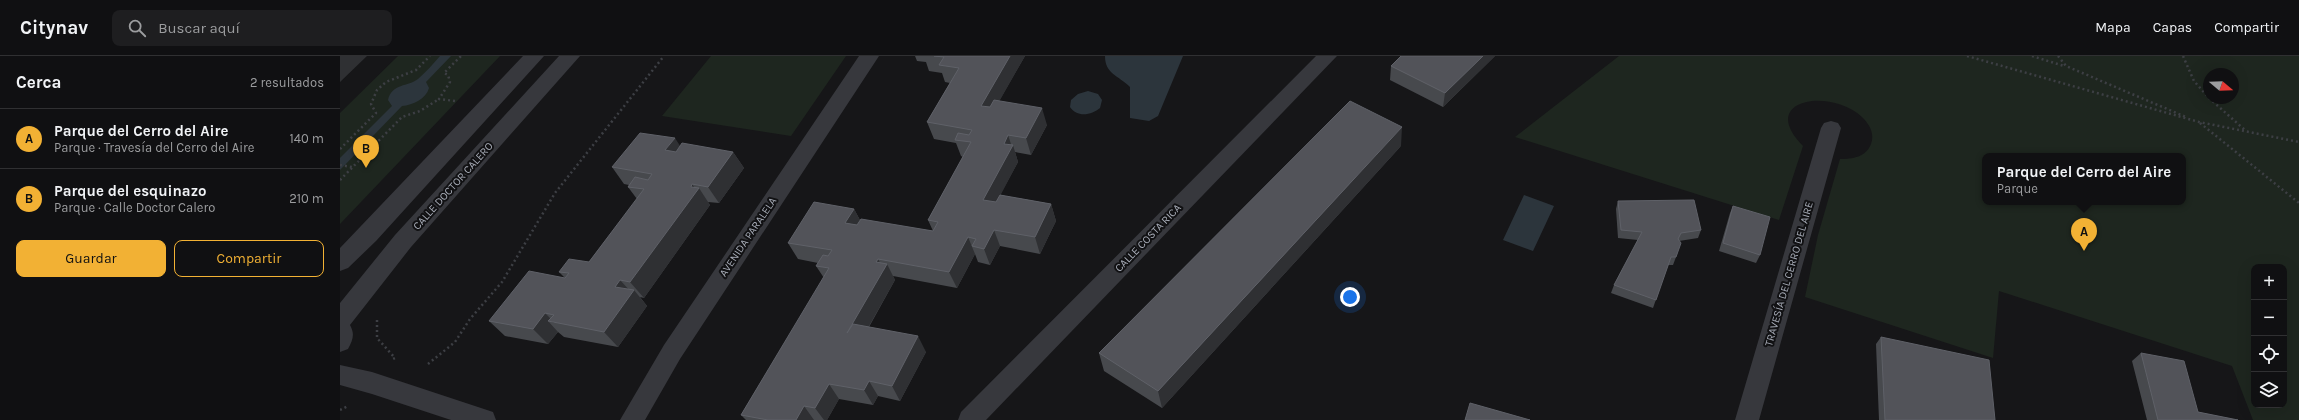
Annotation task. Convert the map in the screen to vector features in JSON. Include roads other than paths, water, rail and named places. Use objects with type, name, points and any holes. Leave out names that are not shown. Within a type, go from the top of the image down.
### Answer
[{"type":"street","points":[[340,262],[373,230],[534,56]]},
{"type":"street","name":"CALLE DOCTOR CALERO","points":[[340,320],[403,241],[570,56]]},
{"type":"street","name":"AVENIDA PARALELA","points":[[632,420],[672,352],[869,56]]},
{"type":"street","name":"CALLE COSTA RICA","points":[[970,420],[1327,56]]},
{"type":"street","name":"TRAVESÍA DEL CERRO DEL AIRE","points":[[1747,420],[1831,128]]},
{"type":"street","points":[[340,328],[342,336],[340,342]]},
{"type":"street","points":[[340,375],[372,383],[484,420]]},
{"type":"place","name":"Parque del esquinazo","points":[[366,168]]},
{"type":"place","name":"Parque del Cerro del Aire","points":[[2084,251]]}]
